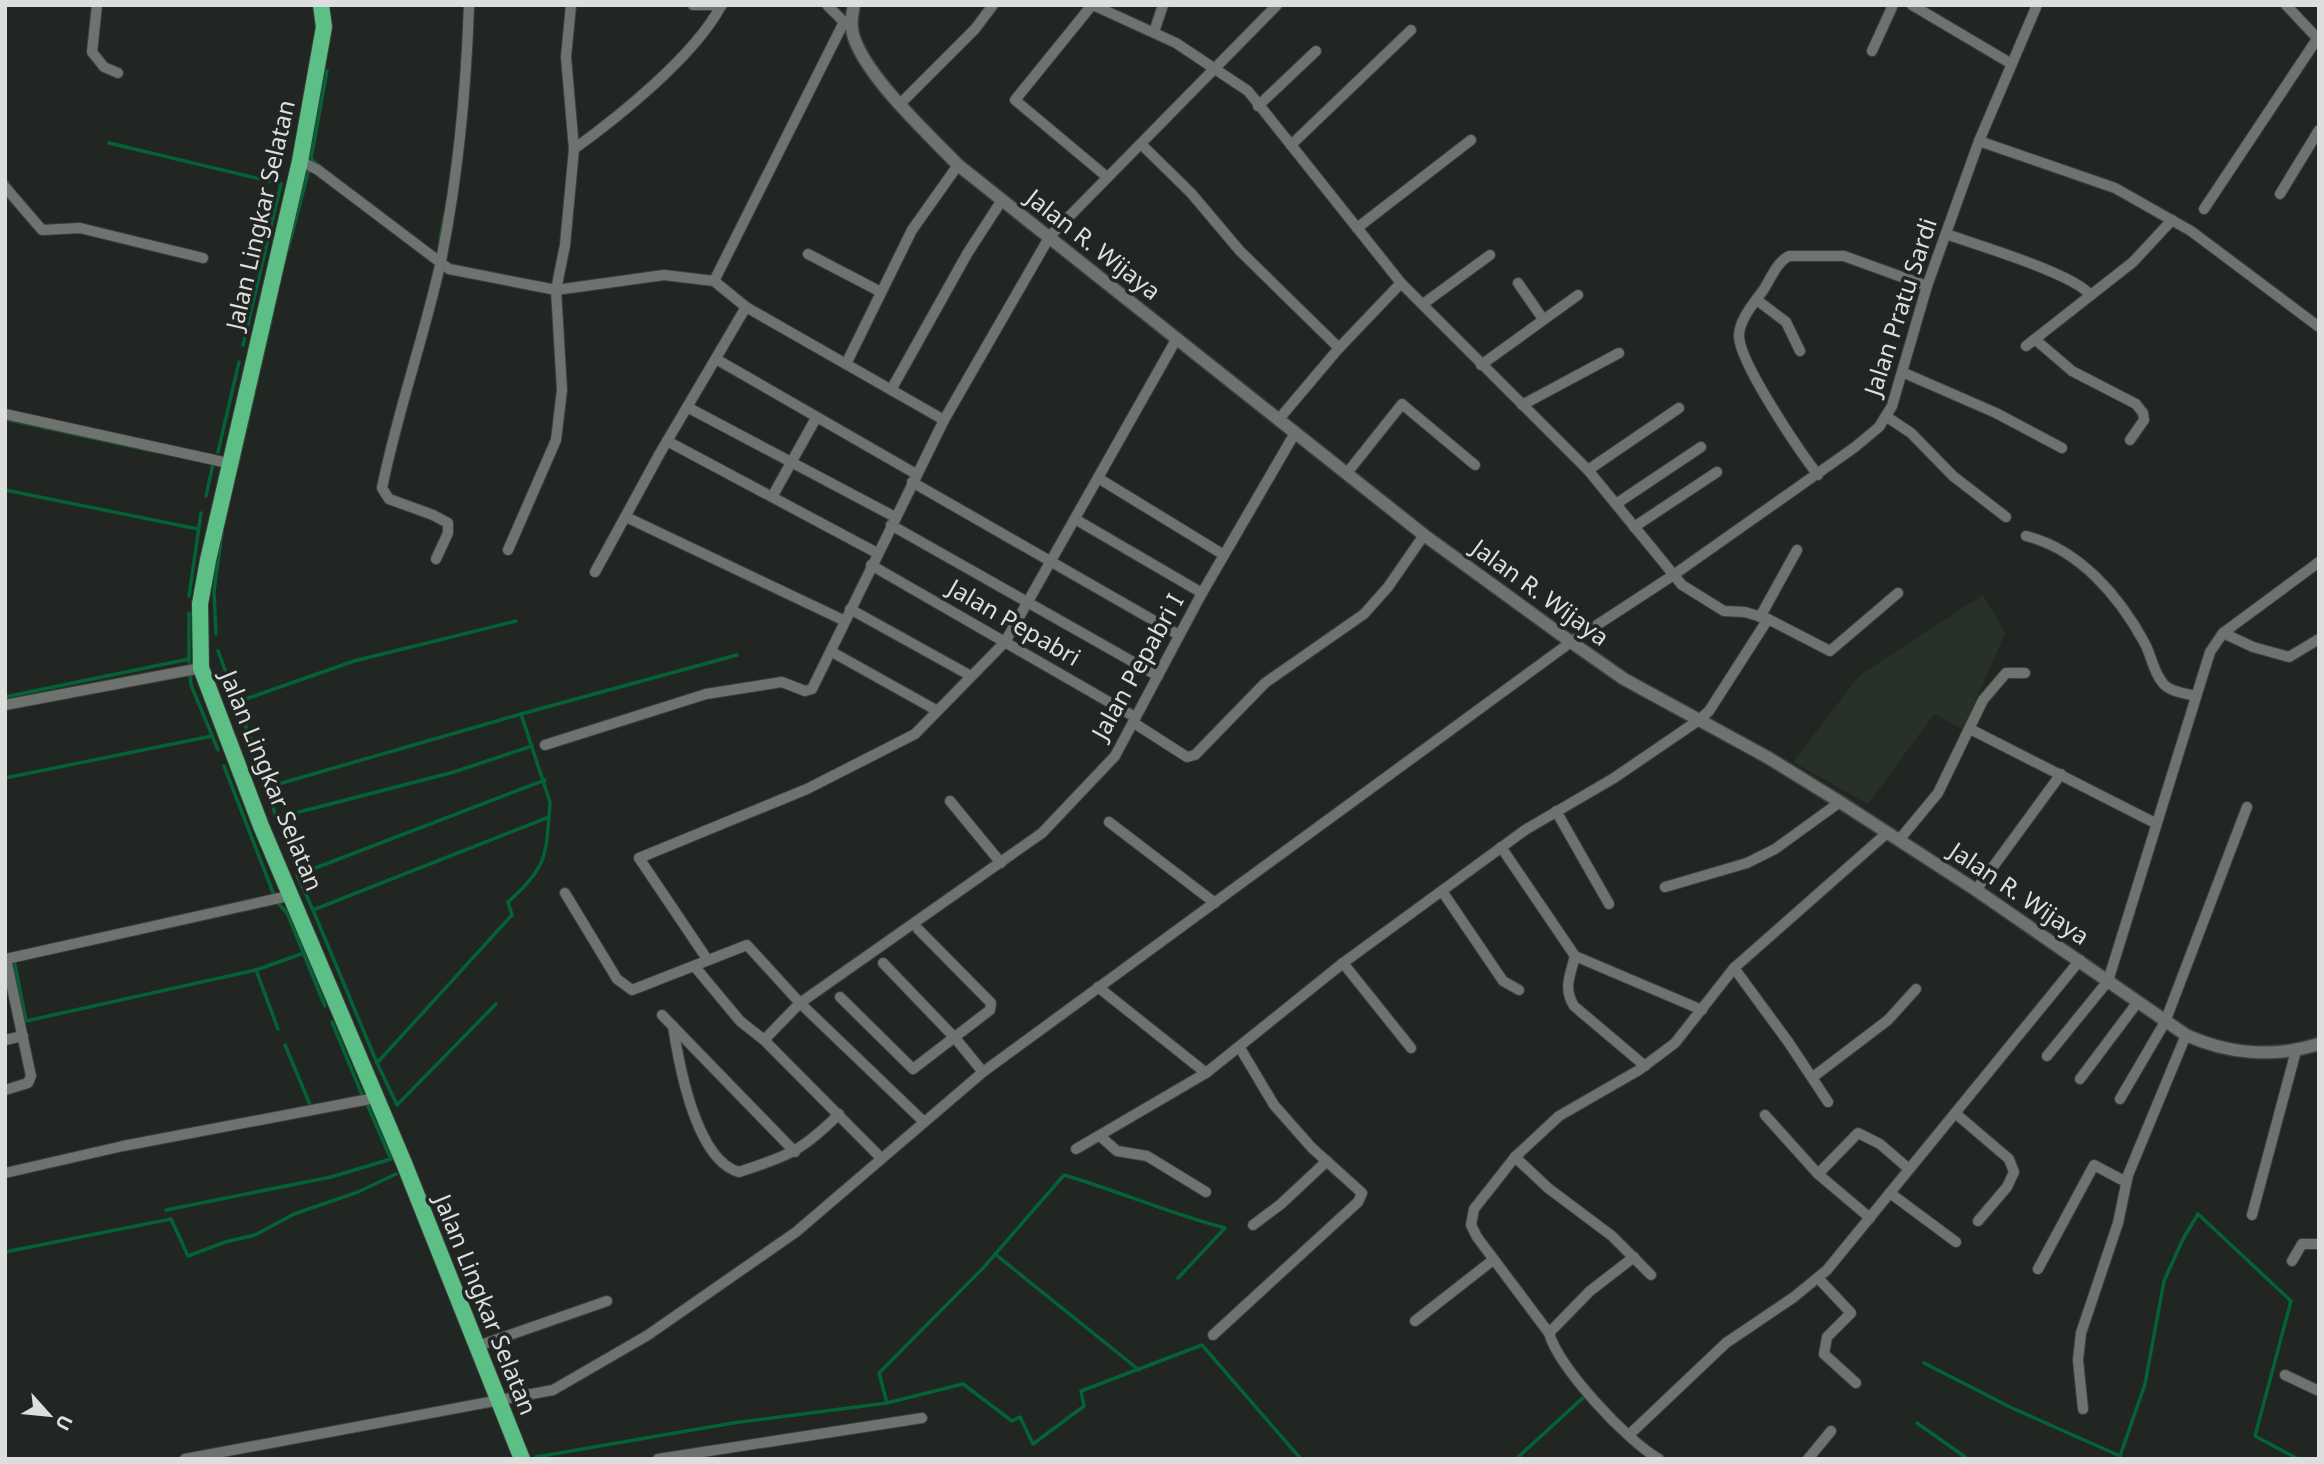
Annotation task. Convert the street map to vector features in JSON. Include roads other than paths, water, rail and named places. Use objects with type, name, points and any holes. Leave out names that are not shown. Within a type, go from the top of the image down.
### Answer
[{"type":"highway","name":"Jalan Lingkar Selatan","points":[[321,5],[324,27],[300,161],[228,463],[200,604],[201,668],[261,826],[293,895],[501,1401],[522,1459]]},
{"type":"street","points":[[97,5],[92,52],[104,67],[118,73]]},
{"type":"street","points":[[436,559],[448,533],[448,523],[433,514],[388,499],[382,488],[440,264],[466,103],[469,5]]},
{"type":"street","points":[[508,550],[556,440],[563,370],[556,290],[565,244],[574,149],[566,57],[566,34],[571,5]]},
{"type":"street","points":[[574,149],[628,107],[705,35],[722,6],[693,5]]},
{"type":"street","points":[[827,5],[847,23]]},
{"type":"street","points":[[714,281],[854,5]]},
{"type":"street","points":[[901,103],[928,79],[993,5]]},
{"type":"street","points":[[1107,177],[1015,100],[1093,5],[1154,32],[1248,91],[1401,283],[1588,470],[1672,576],[1724,611],[1764,618],[1830,651],[1898,593]]},
{"type":"street","points":[[1154,32],[1163,5]]},
{"type":"street","points":[[545,745],[706,694],[782,681],[809,691],[832,652],[843,621],[944,420],[1050,236],[1277,5]]},
{"type":"street","points":[[1872,51],[1893,5]]},
{"type":"street","points":[[1912,5],[2010,63]]},
{"type":"street","name":"Jalan Pratu Sardi","points":[[185,1459],[553,1390],[648,1335],[796,1232],[983,1072],[1098,987],[1571,642],[1818,475],[1887,417],[1927,286],[1979,141],[2037,5]]},
{"type":"street","points":[[2204,209],[2318,39],[2286,5]]},
{"type":"street","name":"Jalan R. Wijaya","points":[[847,23],[856,43],[901,103],[958,165],[1424,535],[1624,679],[1840,802],[2080,960],[2137,1003],[2186,1035],[2209,1045],[2236,1051],[2296,1051],[2319,1044]]},
{"type":"street","points":[[1291,145],[1412,30]]},
{"type":"street","points":[[1258,106],[1316,51]]},
{"type":"street","points":[[2280,194],[2319,130]]},
{"type":"street","points":[[1357,228],[1471,140]]},
{"type":"street","points":[[1979,141],[2115,188],[2191,231],[2319,327]]},
{"type":"street","points":[[1141,144],[1191,193],[1240,251],[1339,348]]},
{"type":"street","points":[[300,161],[318,170],[440,264],[466,275],[556,290],[664,275],[714,281],[746,307],[944,420]]},
{"type":"street","points":[[846,364],[879,291],[912,230],[958,165]]},
{"type":"street","points":[[5,187],[37,227],[48,232],[80,228],[203,258]]},
{"type":"street","points":[[891,390],[967,254],[1002,200]]},
{"type":"street","points":[[2026,346],[2037,341],[2133,262],[2172,220]]},
{"type":"street","points":[[1946,234],[2052,273],[2081,286],[2090,295]]},
{"type":"street","points":[[808,254],[879,291]]},
{"type":"street","points":[[1423,304],[1490,255]]},
{"type":"street","points":[[1818,475],[1789,437],[1742,350],[1740,328],[1780,263],[1795,255],[1844,256],[1927,286]]},
{"type":"street","points":[[1279,419],[1339,348],[1401,283]]},
{"type":"street","points":[[1518,283],[1543,319]]},
{"type":"street","points":[[1481,365],[1578,295]]},
{"type":"street","points":[[1757,300],[1786,322],[1800,351]]},
{"type":"street","points":[[595,572],[667,441],[746,307]]},
{"type":"street","points":[[708,959],[639,858],[807,789],[915,734],[1005,642],[1177,338]]},
{"type":"street","points":[[2037,341],[2071,371],[2136,404],[2143,413],[2144,420],[2130,440]]},
{"type":"street","points":[[1522,405],[1619,353]]},
{"type":"street","points":[[716,359],[1179,635]]},
{"type":"street","points":[[1902,372],[1996,413],[2062,448]]},
{"type":"street","points":[[1347,473],[1402,404],[1475,465]]},
{"type":"street","points":[[687,407],[792,463],[1026,602],[1158,676]]},
{"type":"street","points":[[1588,470],[1679,408]]},
{"type":"street","points":[[5,414],[228,463]]},
{"type":"street","points":[[1887,417],[1911,433],[1953,477],[2006,517]]},
{"type":"street","points":[[772,497],[816,418]]},
{"type":"street","name":"Jalan Pepabri I","points":[[764,1040],[800,1003],[1058,820],[1115,756],[1202,593],[1294,433]]},
{"type":"street","points":[[667,441],[877,553]]},
{"type":"street","points":[[1616,504],[1701,447]]},
{"type":"street","points":[[1634,527],[1717,472]]},
{"type":"street","points":[[1098,478],[1224,555]]},
{"type":"street","points":[[626,517],[843,621]]},
{"type":"street","points":[[1075,519],[1202,593]]},
{"type":"street","name":"Jalan Pepabri","points":[[871,565],[1135,720],[1187,757],[1195,755],[1265,683],[1364,614],[1388,587],[1424,535]]},
{"type":"street","points":[[2026,536],[2058,548],[2104,584],[2145,642],[2162,682],[2172,690],[2196,696]]},
{"type":"street","points":[[1076,1149],[1206,1073],[1343,963],[1501,847],[1614,778],[1709,712],[1764,618],[1797,550]]},
{"type":"street","points":[[2047,1056],[2108,981],[2210,652],[2223,633],[2319,562]]},
{"type":"street","points":[[850,609],[971,676]]},
{"type":"street","points":[[2223,633],[2253,647],[2289,657],[2319,639]]},
{"type":"street","points":[[832,652],[936,710]]},
{"type":"street","points":[[5,705],[201,668]]},
{"type":"street","points":[[1899,840],[1938,793],[1983,700],[1997,681],[2006,673],[2025,673]]},
{"type":"street","points":[[1970,729],[2155,823]]},
{"type":"street","points":[[1976,890],[2061,774]]},
{"type":"street","points":[[950,801],[1001,863]]},
{"type":"street","points":[[1665,887],[1756,859],[1775,849],[1840,802]]},
{"type":"street","points":[[2120,1099],[2165,1021],[2247,807]]},
{"type":"street","points":[[1556,811],[1609,904]]},
{"type":"street","points":[[1109,822],[1215,903]]},
{"type":"street","points":[[1659,1459],[1629,1435],[1586,1391],[1552,1345],[1549,1333],[1493,1260],[1471,1225],[1474,1209],[1515,1157],[1559,1116],[1645,1066],[1675,1043],[1734,968],[1887,832]]},
{"type":"street","points":[[1501,847],[1575,956],[1702,1010]]},
{"type":"street","points":[[1442,891],[1503,981],[1518,990]]},
{"type":"street","points":[[565,893],[624,987],[632,990],[747,945],[800,1003],[923,1121]]},
{"type":"street","points":[[5,1090],[30,1080],[6,959],[293,895]]},
{"type":"street","points":[[840,997],[912,1069],[990,1010],[992,1004],[918,929]]},
{"type":"street","points":[[1575,956],[1566,989],[1568,997],[1574,1006],[1645,1066]]},
{"type":"street","points":[[1629,1435],[1726,1343],[1818,1278],[2080,960]]},
{"type":"street","points":[[883,963],[956,1038],[983,1072]]},
{"type":"street","points":[[1343,963],[1411,1048]]},
{"type":"street","points":[[695,967],[740,1021],[764,1040],[881,1158]]},
{"type":"street","points":[[1734,968],[1828,1102]]},
{"type":"street","points":[[1098,987],[1206,1073]]},
{"type":"street","points":[[1813,1077],[1888,1020],[1916,989]]},
{"type":"street","points":[[2080,1079],[2137,1003]]},
{"type":"street","points":[[662,1015],[795,1152]]},
{"type":"street","points":[[673,1026],[685,1090],[711,1151],[739,1172],[795,1152],[810,1143],[839,1114]]},
{"type":"street","points":[[2083,1409],[2078,1360],[2081,1332],[2118,1223],[2126,1182],[2186,1035]]},
{"type":"street","points":[[5,1040],[23,1036]]},
{"type":"street","points":[[1213,1335],[1358,1202],[1362,1193],[1327,1161],[1274,1105],[1240,1048]]},
{"type":"street","points":[[2252,1216],[2296,1051]]},
{"type":"street","points":[[5,1173],[123,1146],[375,1098]]},
{"type":"street","points":[[1955,1113],[2009,1159],[2014,1172],[2007,1186],[1978,1221]]},
{"type":"street","points":[[1765,1115],[1818,1174],[1870,1218]]},
{"type":"street","points":[[1818,1174],[1858,1133],[1880,1144],[1909,1169]]},
{"type":"street","points":[[1100,1136],[1117,1150],[1147,1156],[1206,1192]]},
{"type":"street","points":[[1515,1157],[1548,1188],[1612,1236],[1651,1275]]},
{"type":"street","points":[[1253,1224],[1281,1204],[1327,1161]]},
{"type":"street","points":[[2038,1269],[2094,1165],[2126,1182]]},
{"type":"street","points":[[1890,1193],[1956,1242]]},
{"type":"street","points":[[2292,1261],[2302,1244],[2319,1244]]},
{"type":"street","points":[[1549,1333],[1590,1291],[1634,1257]]},
{"type":"street","points":[[1415,1321],[1493,1260]]},
{"type":"street","points":[[1818,1278],[1851,1313],[1827,1337],[1823,1346],[1824,1354],[1856,1383]]},
{"type":"street","points":[[478,1346],[607,1301]]},
{"type":"street","points":[[2285,1375],[2319,1391]]},
{"type":"street","points":[[658,1459],[922,1418]]},
{"type":"street","points":[[1808,1459],[1831,1431]]},
{"type":"waterway","points":[[321,167],[311,159],[327,71]]},
{"type":"waterway","points":[[109,143],[281,184],[243,345]]},
{"type":"waterway","points":[[288,249],[308,173]]},
{"type":"waterway","points":[[5,179],[12,188]]},
{"type":"waterway","points":[[440,240],[444,217]]},
{"type":"waterway","points":[[237,467],[273,311]]},
{"type":"waterway","points":[[218,452],[239,362]]},
{"type":"waterway","points":[[5,419],[157,452]]},
{"type":"waterway","points":[[206,496],[213,464]]},
{"type":"waterway","points":[[5,490],[198,529]]},
{"type":"waterway","points":[[189,596],[201,513]]},
{"type":"waterway","points":[[216,634],[214,591],[222,533]]},
{"type":"waterway","points":[[189,613],[189,662]]},
{"type":"waterway","points":[[516,621],[354,661],[237,702],[268,787],[521,714],[550,802],[548,834],[543,858],[531,878],[508,902],[512,915],[377,1063],[313,910],[549,817]]},
{"type":"waterway","points":[[218,651],[237,702]]},
{"type":"waterway","points":[[521,714],[737,655]]},
{"type":"waterway","points":[[5,697],[189,659]]},
{"type":"waterway","points":[[190,672],[191,685],[218,750]]},
{"type":"waterway","points":[[5,778],[212,736]]},
{"type":"waterway","points":[[268,787],[276,818],[454,772],[532,746]]},
{"type":"waterway","points":[[224,766],[274,895]]},
{"type":"waterway","points":[[313,910],[297,875],[545,780]]},
{"type":"waterway","points":[[276,901],[287,913],[325,1006]]},
{"type":"waterway","points":[[14,960],[26,1021],[256,970],[304,953]]},
{"type":"waterway","points":[[256,970],[278,1029]]},
{"type":"waterway","points":[[377,1063],[397,1105],[496,1004]]},
{"type":"waterway","points":[[332,1022],[363,1097]]},
{"type":"waterway","points":[[285,1045],[311,1107]]},
{"type":"waterway","points":[[166,1210],[331,1177],[391,1159],[366,1102]]},
{"type":"waterway","points":[[5,1252],[171,1219],[188,1256],[225,1242],[255,1235],[294,1214],[358,1192],[396,1174]]},
{"type":"waterway","points":[[1178,1278],[1225,1228],[1064,1175],[984,1267],[879,1373],[887,1403],[963,1384],[1012,1421],[1020,1417],[1033,1444],[1084,1406],[1081,1391],[1202,1345],[1301,1459]]},
{"type":"waterway","points":[[2120,1456],[2145,1384],[2164,1281],[2198,1214],[2291,1301],[2255,1436],[2298,1459]]},
{"type":"waterway","points":[[995,1254],[1139,1370]]},
{"type":"waterway","points":[[1924,1363],[2012,1408],[2120,1456],[2119,1459]]},
{"type":"waterway","points":[[1516,1459],[1586,1395]]},
{"type":"waterway","points":[[536,1457],[733,1423],[887,1403]]},
{"type":"waterway","points":[[1917,1423],[1968,1459]]}]
